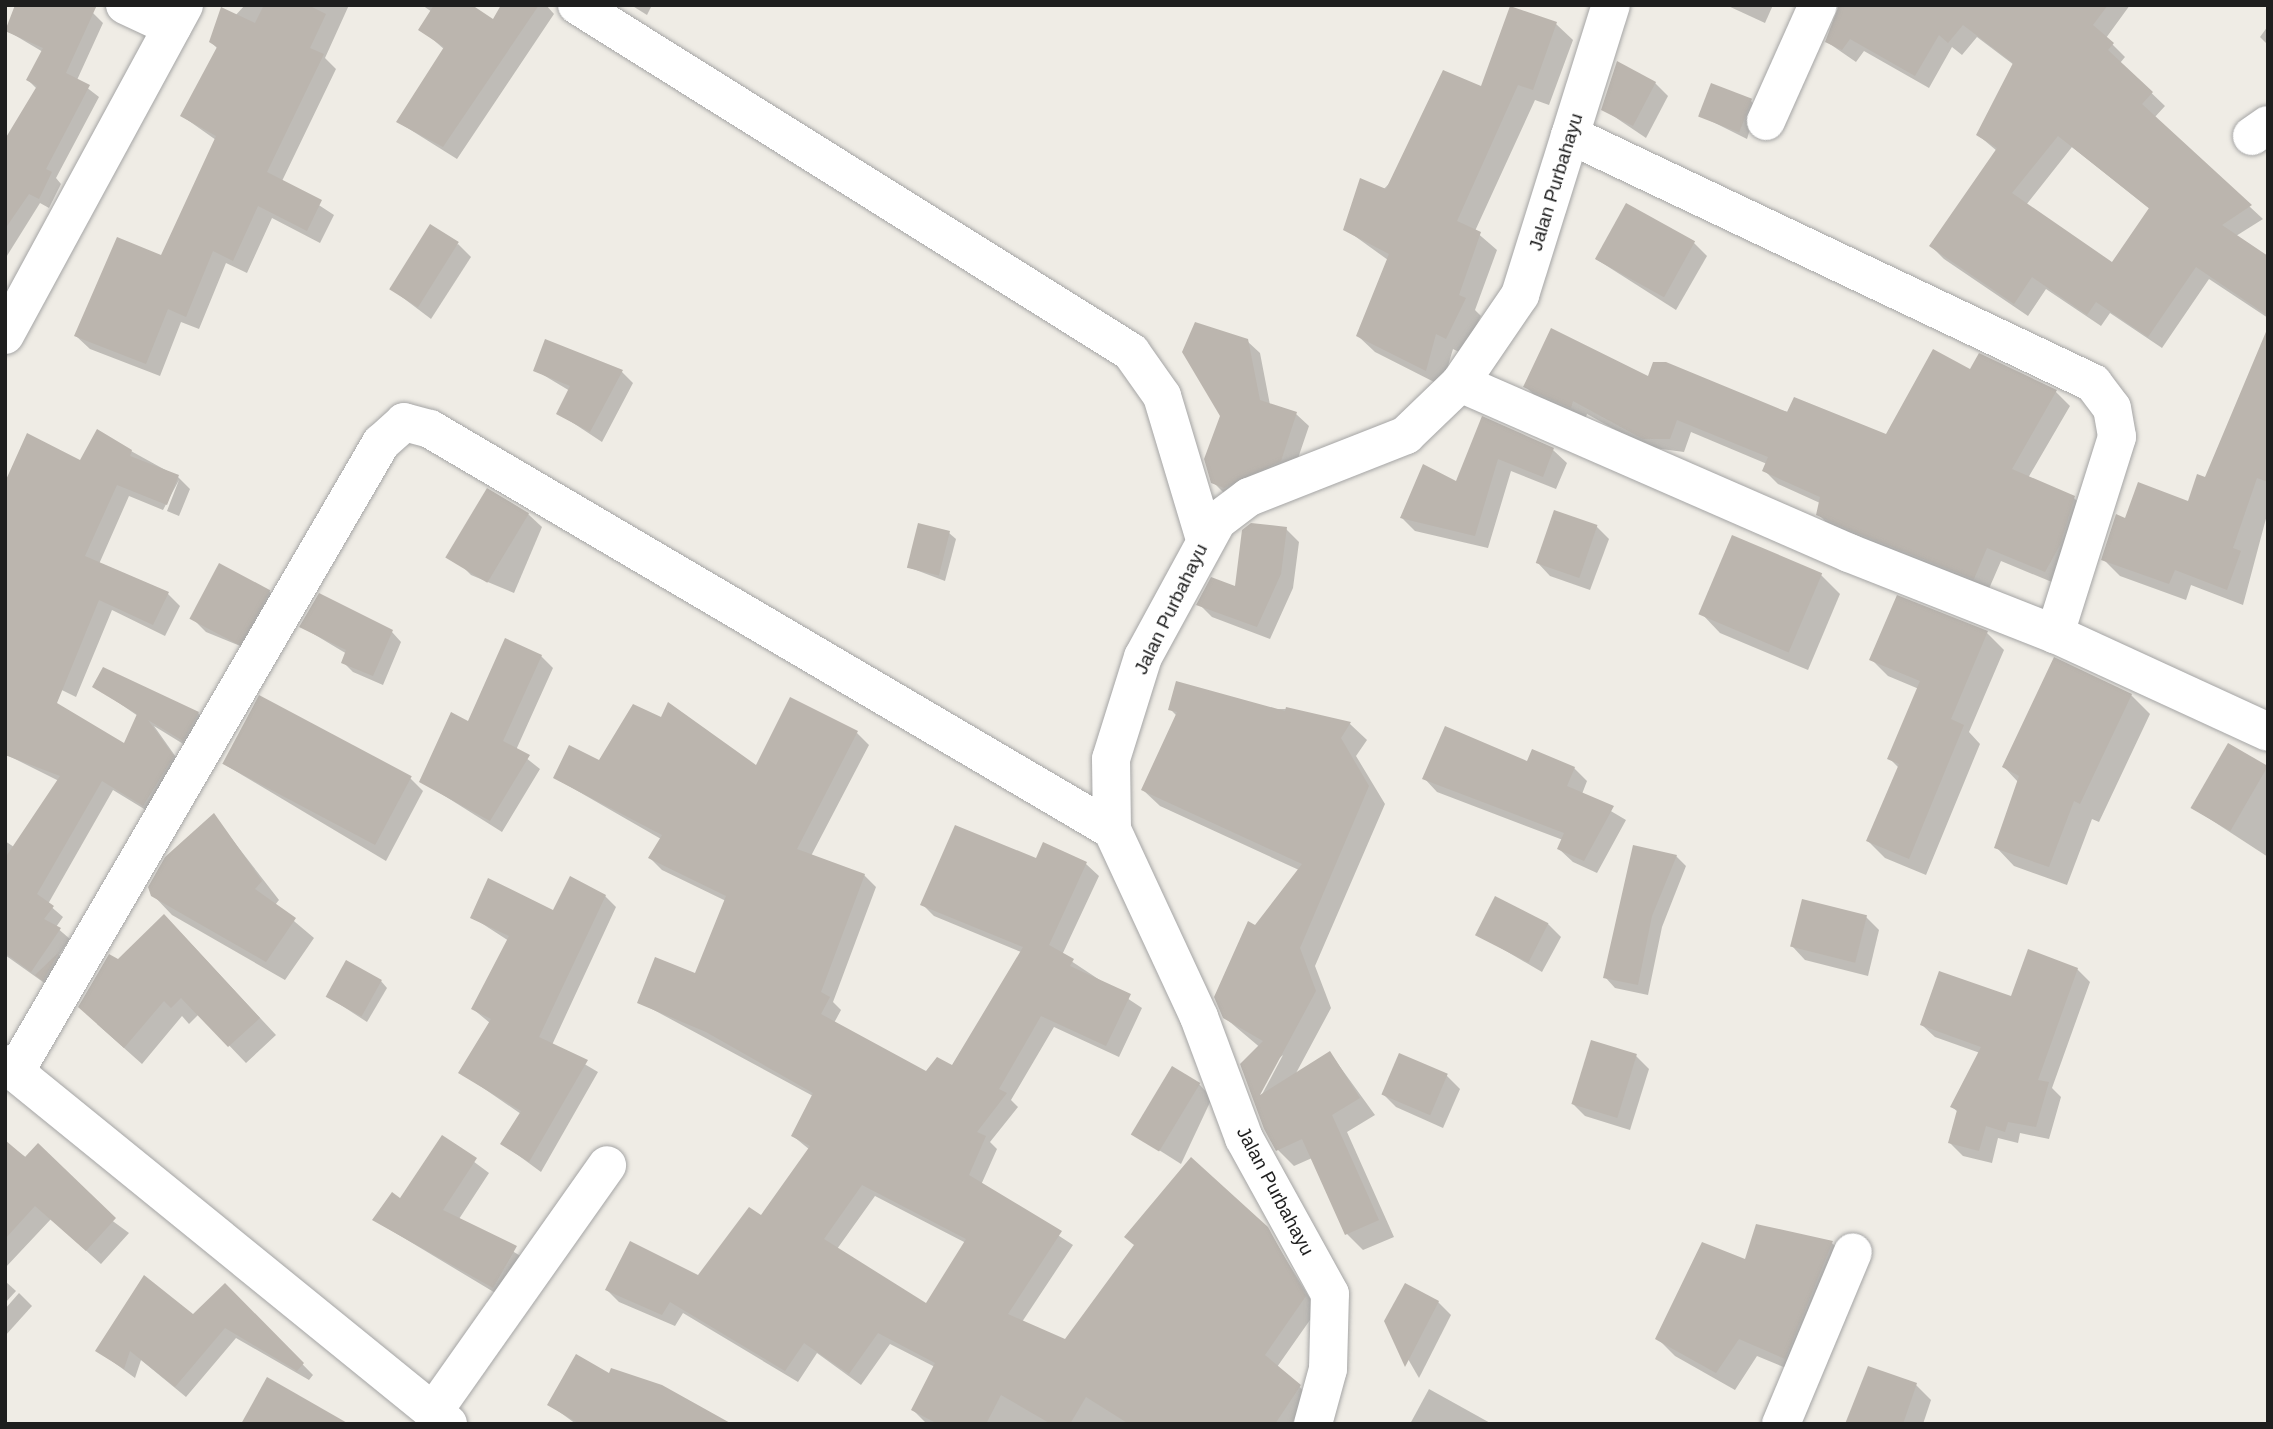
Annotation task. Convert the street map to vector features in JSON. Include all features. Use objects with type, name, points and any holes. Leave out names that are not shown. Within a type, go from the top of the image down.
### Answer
[{"type":"street","points":[[5,335],[178,16],[125,5]]},
{"type":"street","points":[[577,5],[1131,352],[1162,396],[1205,539]]},
{"type":"street","name":"Jalan Purbahayu","points":[[1313,1424],[1328,1369],[1330,1294],[1244,1138],[1199,1017],[1112,830],[1111,759],[1143,657],[1217,521],[1250,497],[1406,435],[1460,383],[1520,295],[1611,5]]},
{"type":"street","points":[[1766,121],[1818,5]]},
{"type":"street","points":[[1570,135],[2093,383],[2112,408],[2117,437],[2055,634]]},
{"type":"street","points":[[1460,383],[1849,553],[2055,634],[2268,732]]},
{"type":"street","points":[[607,1165],[440,1418],[10,1068],[381,443],[404,422],[430,429],[1112,830]]},
{"type":"street","points":[[1781,1424],[1853,1252]]},
{"type":"building","points":[[15,5],[97,5],[66,73],[90,85],[46,169],[52,172],[39,199],[29,194],[5,229],[5,139],[37,86],[26,80],[43,48],[5,31]]},
{"type":"building","points":[[264,5],[308,5],[326,14],[310,48],[324,54],[267,172],[322,200],[307,231],[258,206],[233,261],[213,251],[186,317],[168,309],[146,364],[74,336],[117,237],[161,255],[216,136],[180,116],[217,47],[209,42],[221,7],[255,23]]},
{"type":"building","points":[[434,5],[472,5],[493,19],[501,5],[539,5],[443,147],[396,122],[444,47],[418,30]]},
{"type":"building","points":[[1839,5],[2108,5],[2093,25],[2114,43],[2108,50],[2153,92],[2142,104],[2252,205],[2222,225],[2268,256],[2268,316],[2196,267],[2148,337],[2096,302],[2087,315],[2032,277],[2014,304],[1929,246],[1997,148],[1976,135],[2013,63],[1963,25],[1948,43],[1939,35],[1915,76],[1850,39],[1842,50],[1825,42]],"holes":[[[2058,136],[2149,208],[2112,262],[2012,193]]]},
{"type":"building","points":[[1510,6],[1557,22],[1533,90],[1518,85],[1457,221],[1481,232],[1459,295],[1466,298],[1446,339],[1436,334],[1426,371],[1356,336],[1389,254],[1343,230],[1360,178],[1386,189],[1443,70],[1481,86]]},
{"type":"building","points":[[1617,61],[1656,82],[1633,126],[1601,110]]},
{"type":"building","points":[[1711,83],[1752,99],[1739,132],[1698,117]]},
{"type":"building","points":[[1626,203],[1695,241],[1664,297],[1595,259]]},
{"type":"building","points":[[430,224],[459,242],[418,307],[389,289]]},
{"type":"building","points":[[1195,322],[1248,339],[1260,400],[1297,412],[1281,461],[1224,488],[1211,483],[1204,459],[1220,416],[1182,352]]},
{"type":"building","points":[[2268,327],[2268,482],[2257,478],[2233,548],[2241,551],[2227,590],[2175,570],[2169,584],[2101,560],[2116,514],[2125,518],[2138,482],[2188,501],[2197,474],[2205,477]]},
{"type":"building","points":[[1551,328],[1648,376],[1653,362],[1666,362],[1787,412],[1794,397],[1886,434],[1933,349],[1970,369],[1979,353],[2057,390],[2012,469],[2075,496],[2060,545],[2045,572],[1987,548],[1974,579],[1857,533],[1816,515],[1820,497],[1762,471],[1768,457],[1677,420],[1670,439],[1643,439],[1573,401],[1571,408],[1523,387]]},
{"type":"building","points":[[545,339],[623,370],[590,432],[556,414],[570,386],[533,371]]},
{"type":"building","points":[[1482,416],[1554,448],[1543,477],[1498,459],[1475,536],[1400,518],[1423,464],[1456,481]]},
{"type":"building","points":[[97,429],[132,450],[130,456],[179,475],[167,505],[117,485],[85,556],[169,592],[153,625],[99,600],[57,703],[124,743],[137,714],[92,687],[103,667],[199,712],[183,741],[148,720],[174,756],[143,806],[102,781],[37,894],[54,906],[44,919],[61,928],[31,972],[5,953],[5,858],[60,776],[5,755],[5,482],[27,433],[80,460]]},
{"type":"building","points":[[487,488],[529,513],[487,583],[445,557]]},
{"type":"building","points":[[1554,510],[1597,525],[1579,578],[1536,563]]},
{"type":"building","points":[[918,523],[950,531],[939,576],[907,568]]},
{"type":"building","points":[[1251,523],[1287,527],[1281,574],[1257,627],[1196,605],[1211,577],[1235,586],[1242,530]]},
{"type":"building","points":[[1732,535],[1822,573],[1789,652],[1698,614]]},
{"type":"building","points":[[219,563],[270,590],[241,646],[189,619]]},
{"type":"building","points":[[319,593],[393,630],[373,676],[341,663],[346,650],[299,627]]},
{"type":"building","points":[[1897,595],[1988,631],[1951,719],[1964,725],[1909,859],[1866,841],[1899,764],[1887,759],[1920,681],[1869,660]]},
{"type":"building","points":[[505,638],[542,655],[503,741],[530,755],[490,821],[419,782],[451,712],[468,721]]},
{"type":"building","points":[[2054,657],[2132,694],[2080,804],[2074,801],[2049,867],[1994,848],[2019,776],[2002,767]]},
{"type":"building","points":[[1176,681],[1285,711],[1286,707],[1351,722],[1341,738],[1369,786],[1300,948],[1316,991],[1260,1095],[1330,1051],[1360,1098],[1332,1115],[1379,1220],[1345,1235],[1302,1139],[1276,1151],[1264,1129],[1240,1064],[1263,1041],[1223,1018],[1214,997],[1248,921],[1255,925],[1302,864],[1141,790],[1177,712],[1168,710]]},
{"type":"building","points":[[259,695],[412,776],[375,845],[222,764]]},
{"type":"building","points":[[790,697],[858,731],[797,849],[865,874],[821,992],[830,997],[821,1014],[926,1071],[937,1057],[952,1065],[1023,947],[920,905],[955,825],[1036,858],[1043,842],[1087,862],[1049,945],[1074,959],[1070,966],[1131,994],[1106,1046],[1041,1016],[999,1089],[1007,1093],[977,1132],[986,1136],[969,1175],[1062,1231],[1008,1314],[1065,1339],[1134,1245],[1124,1237],[1191,1157],[1268,1227],[1306,1296],[1265,1355],[1301,1385],[1275,1424],[1129,1424],[1086,1397],[1070,1424],[1051,1424],[1001,1395],[986,1424],[938,1424],[911,1410],[935,1363],[878,1333],[849,1374],[804,1343],[785,1371],[670,1302],[662,1315],[605,1290],[630,1241],[698,1275],[749,1207],[761,1215],[810,1146],[791,1136],[813,1093],[706,1032],[637,1003],[655,957],[695,973],[726,896],[648,858],[662,835],[553,778],[569,745],[599,760],[633,704],[661,717],[668,702],[756,765]],"holes":[[[862,1185],[966,1239],[926,1303],[824,1239]]]},
{"type":"building","points":[[1445,726],[1527,761],[1532,749],[1575,767],[1567,786],[1614,806],[1584,861],[1557,849],[1564,833],[1422,779]]},
{"type":"building","points":[[2228,743],[2268,766],[2230,831],[2190,808]]},
{"type":"building","points":[[214,813],[262,881],[255,889],[296,918],[266,962],[151,896],[148,887],[165,857]]},
{"type":"building","points":[[1633,845],[1677,855],[1652,916],[1638,985],[1603,978]]},
{"type":"building","points":[[570,876],[606,895],[539,1037],[588,1060],[529,1162],[500,1144],[521,1111],[458,1073],[491,1019],[471,1009],[509,936],[470,918],[488,878],[553,910]]},
{"type":"building","points":[[1495,896],[1548,923],[1528,962],[1475,935]]},
{"type":"building","points":[[1802,899],[1867,915],[1855,963],[1790,947]]},
{"type":"building","points":[[164,914],[260,1018],[228,1047],[181,998],[171,1008],[164,1001],[124,1048],[78,1007],[109,954],[118,959]]},
{"type":"building","points":[[2028,949],[2078,968],[2038,1080],[2049,1082],[2036,1127],[2008,1122],[2005,1132],[1986,1126],[1979,1151],[1948,1143],[1957,1110],[1950,1107],[1981,1047],[1920,1025],[1939,971],[2011,996]]},
{"type":"building","points":[[59,952],[43,981],[35,975]]},
{"type":"building","points":[[346,960],[382,980],[361,1017],[326,997]]},
{"type":"building","points":[[1591,1040],[1637,1054],[1617,1118],[1571,1104]]},
{"type":"building","points":[[1399,1053],[1448,1074],[1430,1115],[1381,1094]]},
{"type":"building","points":[[1172,1066],[1200,1083],[1159,1152],[1131,1135]]},
{"type":"building","points":[[442,1135],[477,1158],[443,1210],[517,1246],[493,1288],[372,1220],[392,1192],[400,1198]]},
{"type":"building","points":[[5,1140],[25,1157],[38,1143],[116,1218],[86,1251],[35,1206],[5,1239]]},
{"type":"building","points":[[1756,1224],[1833,1241],[1785,1359],[1739,1339],[1716,1373],[1655,1339],[1702,1242],[1745,1259]]},
{"type":"building","points":[[144,1275],[193,1314],[225,1283],[304,1363],[297,1371],[225,1328],[175,1387],[130,1351],[124,1369],[95,1351]]},
{"type":"building","points":[[1405,1283],[1439,1301],[1405,1367],[1384,1321]]},
{"type":"building","points":[[576,1354],[609,1373],[611,1368],[662,1385],[732,1424],[580,1424],[547,1405]]},
{"type":"building","points":[[1868,1366],[1917,1383],[1903,1424],[1845,1424]]},
{"type":"building","points":[[267,1377],[349,1424],[241,1424]]}]
